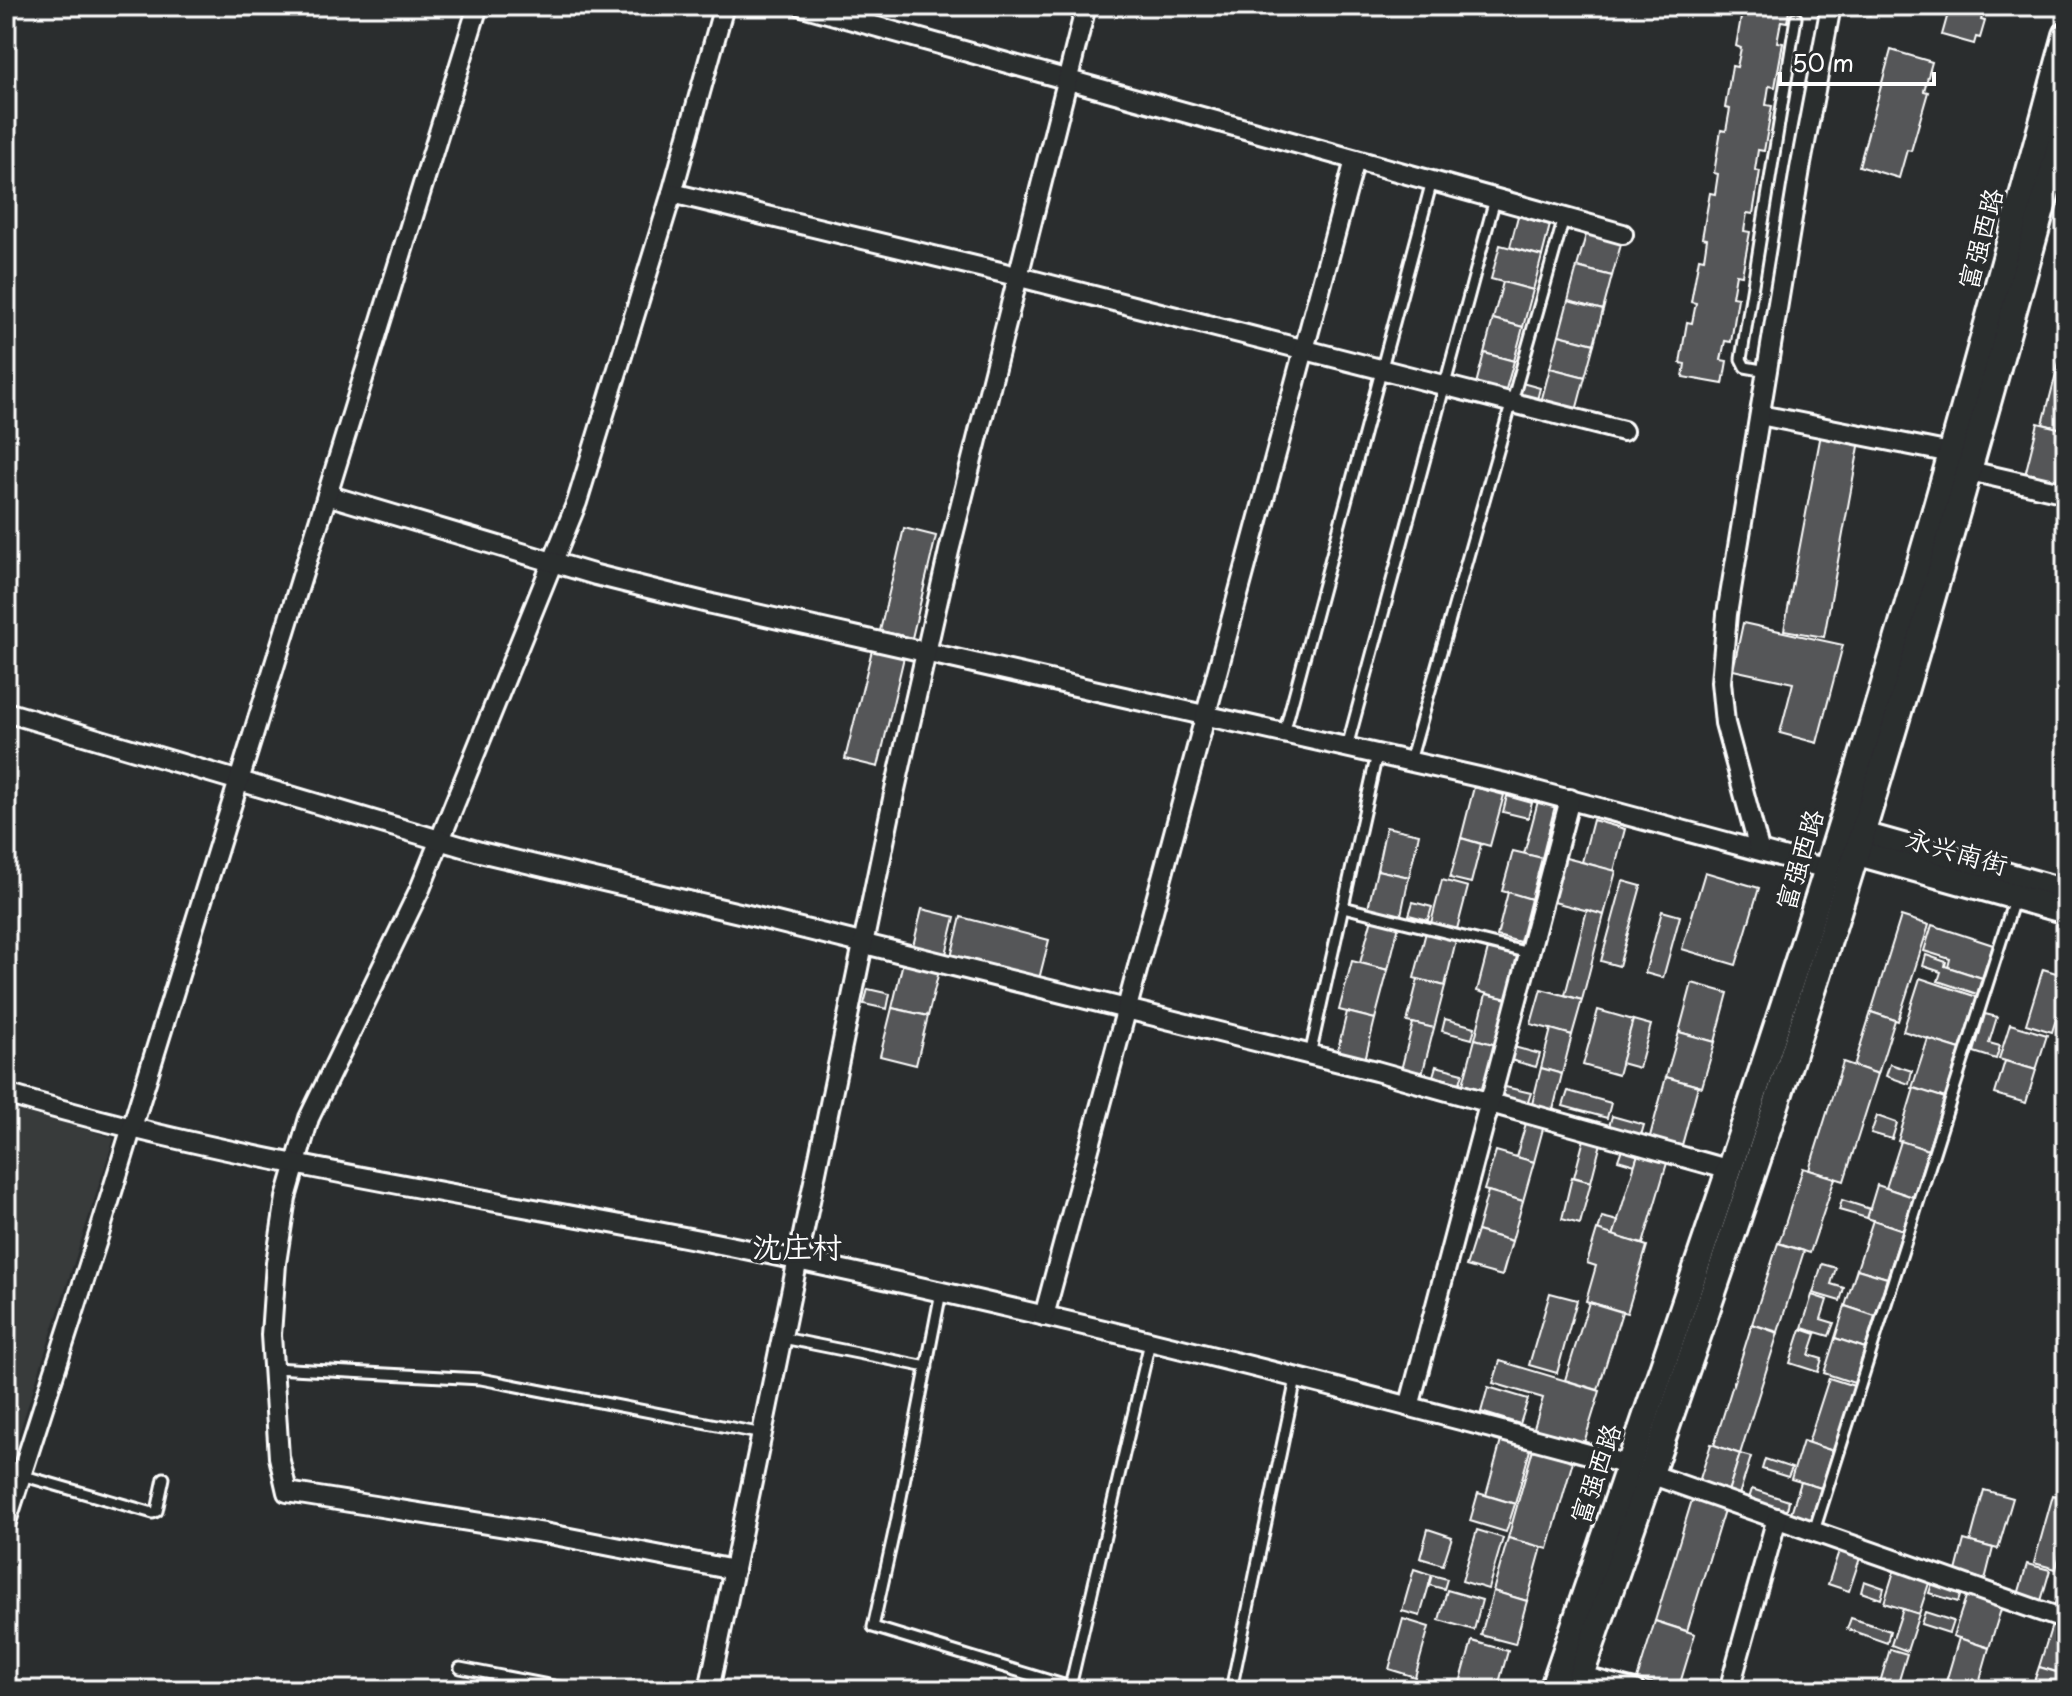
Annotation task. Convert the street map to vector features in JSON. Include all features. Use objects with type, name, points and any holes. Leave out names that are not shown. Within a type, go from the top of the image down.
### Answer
[{"type":"main road","name":"富强西路","points":[[1552,1690],[1640,1469],[1786,1075],[1844,846],[2066,35]]},
{"type":"main road","name":"富强西路","points":[[1578,1683],[1730,1170],[1844,846],[1970,471],[2066,123]]},
{"type":"main road","name":"永兴南街","points":[[1844,846],[2066,892]]},
{"type":"main road","name":"永兴南街","points":[[1844,846],[2066,911]]},
{"type":"street","points":[[6,1522],[132,1128],[478,6]]},
{"type":"street","points":[[724,6],[672,193],[577,502],[420,889],[309,1118],[286,1198],[276,1263],[271,1335],[279,1457],[287,1492],[544,1533],[734,1570]]},
{"type":"street","points":[[802,6],[1623,234]]},
{"type":"street","points":[[709,1690],[926,652],[1086,6]]},
{"type":"street","points":[[1759,849],[1730,746],[1721,682],[1727,614],[1800,169],[1831,6]]},
{"type":"street","points":[[1044,1316],[1355,160]]},
{"type":"street","points":[[672,193],[1018,277],[1623,431]]},
{"type":"street","points":[[1760,415],[1951,453]]},
{"type":"street","points":[[1970,471],[2066,493]]},
{"type":"street","points":[[327,495],[552,562],[712,604],[1410,761],[1759,849],[1844,846]]},
{"type":"street","points":[[6,712],[480,852],[1310,1055],[1730,1170]]},
{"type":"street","points":[[1409,1407],[1570,799]]},
{"type":"street","points":[[6,1094],[132,1128],[296,1166],[798,1260],[1044,1316],[1409,1407],[1640,1469],[2066,1620]]},
{"type":"street","points":[[1729,1690],[1777,1518]]},
{"type":"street","points":[[1578,1683],[1635,1690]]},
{"type":"lane","points":[[1767,371],[1745,367],[1741,359],[1796,18]]},
{"type":"lane","points":[[1284,733],[1432,181]]},
{"type":"lane","points":[[1347,747],[1495,199]]},
{"type":"lane","points":[[1410,761],[1564,218]]},
{"type":"lane","points":[[1310,1055],[1377,754]]},
{"type":"lane","points":[[1814,1531],[2015,897]]},
{"type":"lane","points":[[1343,907],[1529,953]]},
{"type":"lane","points":[[941,1292],[873,1627],[1070,1687],[1150,1342]]},
{"type":"lane","points":[[783,1338],[927,1367]]},
{"type":"lane","points":[[273,1368],[481,1379],[763,1434]]},
{"type":"lane","points":[[1231,1690],[1296,1379]]},
{"type":"lane","points":[[21,1475],[153,1513],[161,1503],[164,1478]]},
{"type":"lane","points":[[460,1668],[575,1690]]},
{"type":"shaded area","points":[[6,1104],[114,1138],[6,1474]]},
{"type":"building","points":[[1743,6],[1790,6],[1787,22],[1781,21],[1777,42],[1783,43],[1775,87],[1769,86],[1766,105],[1772,106],[1764,151],[1758,150],[1755,170],[1760,171],[1753,214],[1747,213],[1744,231],[1750,232],[1742,275],[1736,274],[1732,297],[1738,298],[1731,342],[1725,341],[1721,360],[1727,361],[1723,384],[1683,377],[1685,364],[1680,363],[1687,322],[1692,323],[1696,303],[1691,302],[1699,258],[1704,259],[1707,239],[1702,238],[1710,193],[1715,194],[1718,174],[1714,173],[1721,130],[1726,131],[1730,109],[1725,108],[1732,66],[1737,67],[1741,48],[1736,46]]},
{"type":"building","points":[[1849,6],[1872,6],[1870,15],[1848,9]]},
{"type":"building","points":[[1946,6],[1985,6],[1981,20],[1985,21],[1980,38],[1976,37],[1974,44],[1942,35],[1949,10],[1945,9]]},
{"type":"building","points":[[1891,50],[1932,62],[1924,91],[1928,92],[1911,151],[1907,150],[1899,178],[1859,166]]},
{"type":"building","points":[[1518,216],[1550,225],[1542,256],[1510,247]]},
{"type":"building","points":[[1587,231],[1622,241],[1612,276],[1577,267]]},
{"type":"building","points":[[1500,245],[1542,256],[1533,290],[1491,279]]},
{"type":"building","points":[[1577,267],[1612,276],[1603,310],[1568,301]]},
{"type":"building","points":[[1503,282],[1533,290],[1523,327],[1493,319]]},
{"type":"building","points":[[1568,301],[1603,310],[1594,344],[1559,335]]},
{"type":"building","points":[[1493,319],[1523,327],[1514,361],[1484,353]]},
{"type":"building","points":[[1559,335],[1594,344],[1585,377],[1550,368]]},
{"type":"building","points":[[2066,335],[2066,430],[2043,424]]},
{"type":"building","points":[[1484,353],[1514,361],[1504,396],[1475,388]]},
{"type":"building","points":[[1550,368],[1585,377],[1576,411],[1541,402]]},
{"type":"building","points":[[1522,383],[1540,388],[1537,400],[1519,395]]},
{"type":"building","points":[[2038,423],[2066,430],[2066,443],[2056,483],[2025,475]]},
{"type":"building","points":[[1821,434],[1860,441],[1824,637],[1784,630]]},
{"type":"building","points":[[904,528],[936,536],[912,638],[880,631]]},
{"type":"building","points":[[1743,623],[1843,645],[1817,743],[1780,733],[1793,683],[1733,670]]},
{"type":"building","points":[[872,650],[904,657],[878,767],[845,759]]},
{"type":"building","points":[[1474,787],[1504,795],[1490,846],[1461,838]]},
{"type":"building","points":[[1507,796],[1532,803],[1528,818],[1503,812]]},
{"type":"building","points":[[1538,801],[1555,806],[1542,858],[1524,854]]},
{"type":"building","points":[[1593,820],[1625,829],[1614,871],[1582,862]]},
{"type":"building","points":[[1386,827],[1419,834],[1409,877],[1377,870]]},
{"type":"building","points":[[1461,838],[1481,844],[1471,883],[1450,878]]},
{"type":"building","points":[[1513,851],[1542,858],[1531,899],[1502,891]]},
{"type":"building","points":[[1562,857],[1616,871],[1604,915],[1550,901]]},
{"type":"building","points":[[1377,870],[1409,877],[1401,915],[1368,908]]},
{"type":"building","points":[[1705,872],[1759,888],[1736,965],[1682,949]]},
{"type":"building","points":[[1442,880],[1468,887],[1457,929],[1431,923]]},
{"type":"building","points":[[1623,881],[1641,886],[1619,966],[1601,961]]},
{"type":"building","points":[[1508,892],[1531,899],[1520,942],[1497,936]]},
{"type":"building","points":[[1413,902],[1432,907],[1428,920],[1409,915]]},
{"type":"building","points":[[922,909],[955,917],[945,958],[912,950]]},
{"type":"building","points":[[1587,910],[1604,915],[1582,1000],[1565,995]]},
{"type":"building","points":[[1662,911],[1680,916],[1663,978],[1645,973]]},
{"type":"building","points":[[1901,916],[1929,925],[1898,1021],[1871,1012]]},
{"type":"building","points":[[961,917],[1049,940],[1039,979],[951,957]]},
{"type":"building","points":[[1372,918],[1399,925],[1388,970],[1360,963]]},
{"type":"building","points":[[1932,925],[1993,945],[1982,978],[1948,967],[1950,959],[1924,951]]},
{"type":"building","points":[[1426,932],[1456,940],[1445,986],[1414,978]]},
{"type":"building","points":[[1488,949],[1518,956],[1507,999],[1477,991]]},
{"type":"building","points":[[1926,955],[1946,962],[1945,966],[1982,978],[1977,994],[1938,981],[1941,972],[1923,966]]},
{"type":"building","points":[[1352,961],[1388,970],[1375,1019],[1339,1010]]},
{"type":"building","points":[[903,962],[939,971],[928,1016],[892,1008]]},
{"type":"building","points":[[2043,969],[2066,976],[2066,988],[2052,1032],[2026,1024]]},
{"type":"building","points":[[1920,978],[1977,997],[1960,1049],[1903,1031]]},
{"type":"building","points":[[1418,979],[1445,986],[1434,1028],[1407,1022]]},
{"type":"building","points":[[1692,983],[1728,993],[1715,1042],[1679,1032]]},
{"type":"building","points":[[868,989],[890,994],[887,1009],[864,1004]]},
{"type":"building","points":[[1541,989],[1582,1000],[1572,1035],[1531,1024]]},
{"type":"building","points":[[1486,994],[1507,999],[1496,1045],[1475,1039]]},
{"type":"building","points":[[892,1008],[928,1016],[916,1065],[880,1056]]},
{"type":"building","points":[[1598,1010],[1633,1020],[1618,1075],[1583,1065]]},
{"type":"building","points":[[1347,1012],[1375,1019],[1365,1060],[1337,1053]]},
{"type":"building","points":[[1871,1012],[1895,1020],[1878,1074],[1854,1066]]},
{"type":"building","points":[[1985,1014],[1997,1017],[1989,1043],[2000,1046],[1996,1059],[1974,1052]]},
{"type":"building","points":[[1445,1019],[1475,1027],[1472,1039],[1442,1031]]},
{"type":"building","points":[[1633,1020],[1651,1025],[1639,1068],[1621,1063]]},
{"type":"building","points":[[1413,1023],[1434,1028],[1422,1075],[1401,1070]]},
{"type":"building","points":[[2010,1024],[2047,1035],[2036,1070],[1999,1059]]},
{"type":"building","points":[[1551,1029],[1572,1035],[1562,1074],[1541,1068]]},
{"type":"building","points":[[1679,1032],[1715,1042],[1702,1087],[1666,1077]]},
{"type":"building","points":[[1475,1039],[1496,1045],[1484,1090],[1463,1084]]},
{"type":"building","points":[[1928,1039],[1960,1049],[1945,1098],[1912,1088]]},
{"type":"building","points":[[1510,1046],[1540,1054],[1536,1067],[1507,1059]]},
{"type":"building","points":[[2005,1061],[2036,1070],[2026,1103],[1995,1094]]},
{"type":"building","points":[[1843,1062],[1878,1074],[1844,1181],[1809,1170]]},
{"type":"building","points":[[1890,1064],[1912,1071],[1909,1084],[1886,1076]]},
{"type":"building","points":[[1436,1066],[1463,1073],[1460,1083],[1433,1076]]},
{"type":"building","points":[[1541,1068],[1562,1074],[1552,1114],[1531,1108]]},
{"type":"building","points":[[1666,1077],[1698,1086],[1681,1149],[1649,1140]]},
{"type":"building","points":[[1501,1086],[1531,1093],[1527,1105],[1498,1097]]},
{"type":"building","points":[[1914,1088],[1945,1098],[1928,1150],[1898,1141]]},
{"type":"building","points":[[1568,1091],[1611,1103],[1607,1118],[1563,1106]]},
{"type":"building","points":[[1612,1116],[1644,1125],[1640,1139],[1608,1130]]},
{"type":"building","points":[[1877,1116],[1897,1123],[1892,1139],[1871,1133]]},
{"type":"building","points":[[1527,1120],[1544,1125],[1534,1162],[1516,1157]]},
{"type":"building","points":[[1584,1139],[1601,1143],[1591,1182],[1574,1177]]},
{"type":"building","points":[[1901,1141],[1928,1150],[1913,1197],[1886,1188]]},
{"type":"building","points":[[1622,1149],[1638,1154],[1635,1165],[1618,1160]]},
{"type":"building","points":[[1496,1151],[1534,1162],[1523,1201],[1484,1190]]},
{"type":"building","points":[[1638,1154],[1667,1163],[1643,1244],[1613,1236]]},
{"type":"building","points":[[1803,1168],[1835,1178],[1810,1253],[1779,1243]]},
{"type":"building","points":[[1572,1177],[1591,1182],[1580,1224],[1562,1219]]},
{"type":"building","points":[[1877,1185],[1913,1197],[1903,1230],[1867,1218]]},
{"type":"building","points":[[1488,1191],[1523,1201],[1512,1241],[1477,1231]]},
{"type":"building","points":[[1842,1200],[1870,1209],[1867,1218],[1839,1210]]},
{"type":"building","points":[[1602,1217],[1618,1221],[1613,1236],[1598,1231]]},
{"type":"building","points":[[1873,1220],[1903,1230],[1887,1278],[1857,1269]]},
{"type":"building","points":[[1597,1230],[1647,1246],[1627,1313],[1586,1301],[1596,1266],[1587,1263]]},
{"type":"building","points":[[1477,1231],[1512,1241],[1502,1276],[1466,1266]]},
{"type":"building","points":[[1778,1243],[1804,1251],[1778,1332],[1752,1324]]},
{"type":"building","points":[[1822,1264],[1836,1268],[1831,1284],[1844,1288],[1840,1301],[1813,1293]]},
{"type":"building","points":[[1857,1269],[1887,1278],[1875,1316],[1845,1306]]},
{"type":"building","points":[[1550,1293],[1577,1300],[1557,1373],[1529,1365]]},
{"type":"building","points":[[1812,1295],[1827,1300],[1821,1319],[1834,1323],[1829,1336],[1802,1328]]},
{"type":"building","points":[[1589,1302],[1622,1312],[1598,1390],[1565,1380]]},
{"type":"building","points":[[1845,1306],[1875,1316],[1865,1348],[1835,1338]]},
{"type":"building","points":[[1752,1324],[1778,1333],[1740,1454],[1714,1445]]},
{"type":"building","points":[[1801,1329],[1816,1334],[1809,1355],[1822,1359],[1818,1372],[1790,1363]]},
{"type":"building","points":[[1835,1338],[1865,1348],[1854,1383],[1824,1373]]},
{"type":"building","points":[[1500,1361],[1600,1391],[1583,1446],[1533,1431],[1543,1398],[1493,1383]]},
{"type":"building","points":[[1829,1378],[1854,1386],[1833,1451],[1808,1443]]},
{"type":"building","points":[[1488,1387],[1528,1399],[1520,1424],[1481,1412]]},
{"type":"building","points":[[1501,1441],[1530,1450],[1515,1504],[1486,1495]]},
{"type":"building","points":[[1803,1441],[1833,1451],[1821,1488],[1791,1479]]},
{"type":"building","points":[[1711,1444],[1740,1454],[1727,1495],[1698,1485]]},
{"type":"building","points":[[1533,1449],[1573,1461],[1548,1549],[1508,1538]]},
{"type":"building","points":[[1740,1454],[1751,1457],[1738,1498],[1727,1495]]},
{"type":"building","points":[[1765,1459],[1792,1468],[1788,1477],[1762,1469]]},
{"type":"building","points":[[1801,1482],[1821,1488],[1810,1523],[1790,1516]]},
{"type":"building","points":[[1752,1489],[1789,1501],[1786,1514],[1748,1502]]},
{"type":"building","points":[[1984,1490],[2013,1498],[1998,1549],[1970,1542]]},
{"type":"building","points":[[1478,1493],[1515,1504],[1506,1532],[1470,1521]]},
{"type":"building","points":[[2053,1495],[2066,1499],[2066,1531],[2056,1569],[2034,1563]]},
{"type":"building","points":[[1692,1500],[1724,1510],[1687,1631],[1655,1621]]},
{"type":"building","points":[[1428,1529],[1452,1537],[1443,1565],[1420,1558]]},
{"type":"building","points":[[1477,1530],[1503,1538],[1488,1589],[1462,1581]]},
{"type":"building","points":[[1508,1538],[1542,1547],[1527,1601],[1493,1591]]},
{"type":"building","points":[[1964,1540],[1993,1548],[1985,1580],[1956,1571]]},
{"type":"building","points":[[1840,1548],[1861,1555],[1849,1591],[1828,1584]]},
{"type":"building","points":[[2027,1564],[2050,1570],[2041,1601],[2018,1595]]},
{"type":"building","points":[[1895,1568],[1930,1580],[1919,1614],[1884,1603]]},
{"type":"building","points":[[1414,1569],[1432,1575],[1420,1616],[1402,1611]]},
{"type":"building","points":[[1432,1575],[1447,1579],[1444,1589],[1429,1585]]},
{"type":"building","points":[[1864,1581],[1884,1588],[1881,1599],[1861,1592]]},
{"type":"building","points":[[1933,1581],[1962,1590],[1958,1602],[1929,1593]]},
{"type":"building","points":[[1447,1590],[1482,1600],[1474,1630],[1439,1620]]},
{"type":"building","points":[[1493,1591],[1527,1601],[1515,1644],[1481,1635]]},
{"type":"building","points":[[1968,1591],[2003,1603],[1989,1648],[1953,1636]]},
{"type":"building","points":[[2058,1596],[2066,1598],[2066,1611],[2054,1607]]},
{"type":"building","points":[[1903,1609],[1919,1614],[1907,1651],[1891,1645]]},
{"type":"building","points":[[1925,1612],[1953,1621],[1949,1633],[1921,1624]]},
{"type":"building","points":[[1851,1618],[1890,1631],[1887,1643],[1847,1629]]},
{"type":"building","points":[[1403,1619],[1429,1627],[1415,1677],[1389,1669]]},
{"type":"building","points":[[1655,1621],[1695,1634],[1678,1690],[1637,1679]]},
{"type":"building","points":[[2052,1625],[2066,1629],[2066,1643],[2057,1672],[2039,1667]]},
{"type":"building","points":[[1959,1638],[1989,1648],[1977,1690],[1945,1685]]},
{"type":"building","points":[[1472,1641],[1508,1651],[1497,1690],[1458,1690]]},
{"type":"building","points":[[1890,1649],[1907,1654],[1896,1690],[1878,1689]]},
{"type":"building","points":[[2039,1667],[2066,1675],[2066,1690],[2031,1690]]},
{"type":"district","name":"沈庄村","points":[[797,1248]]}]
